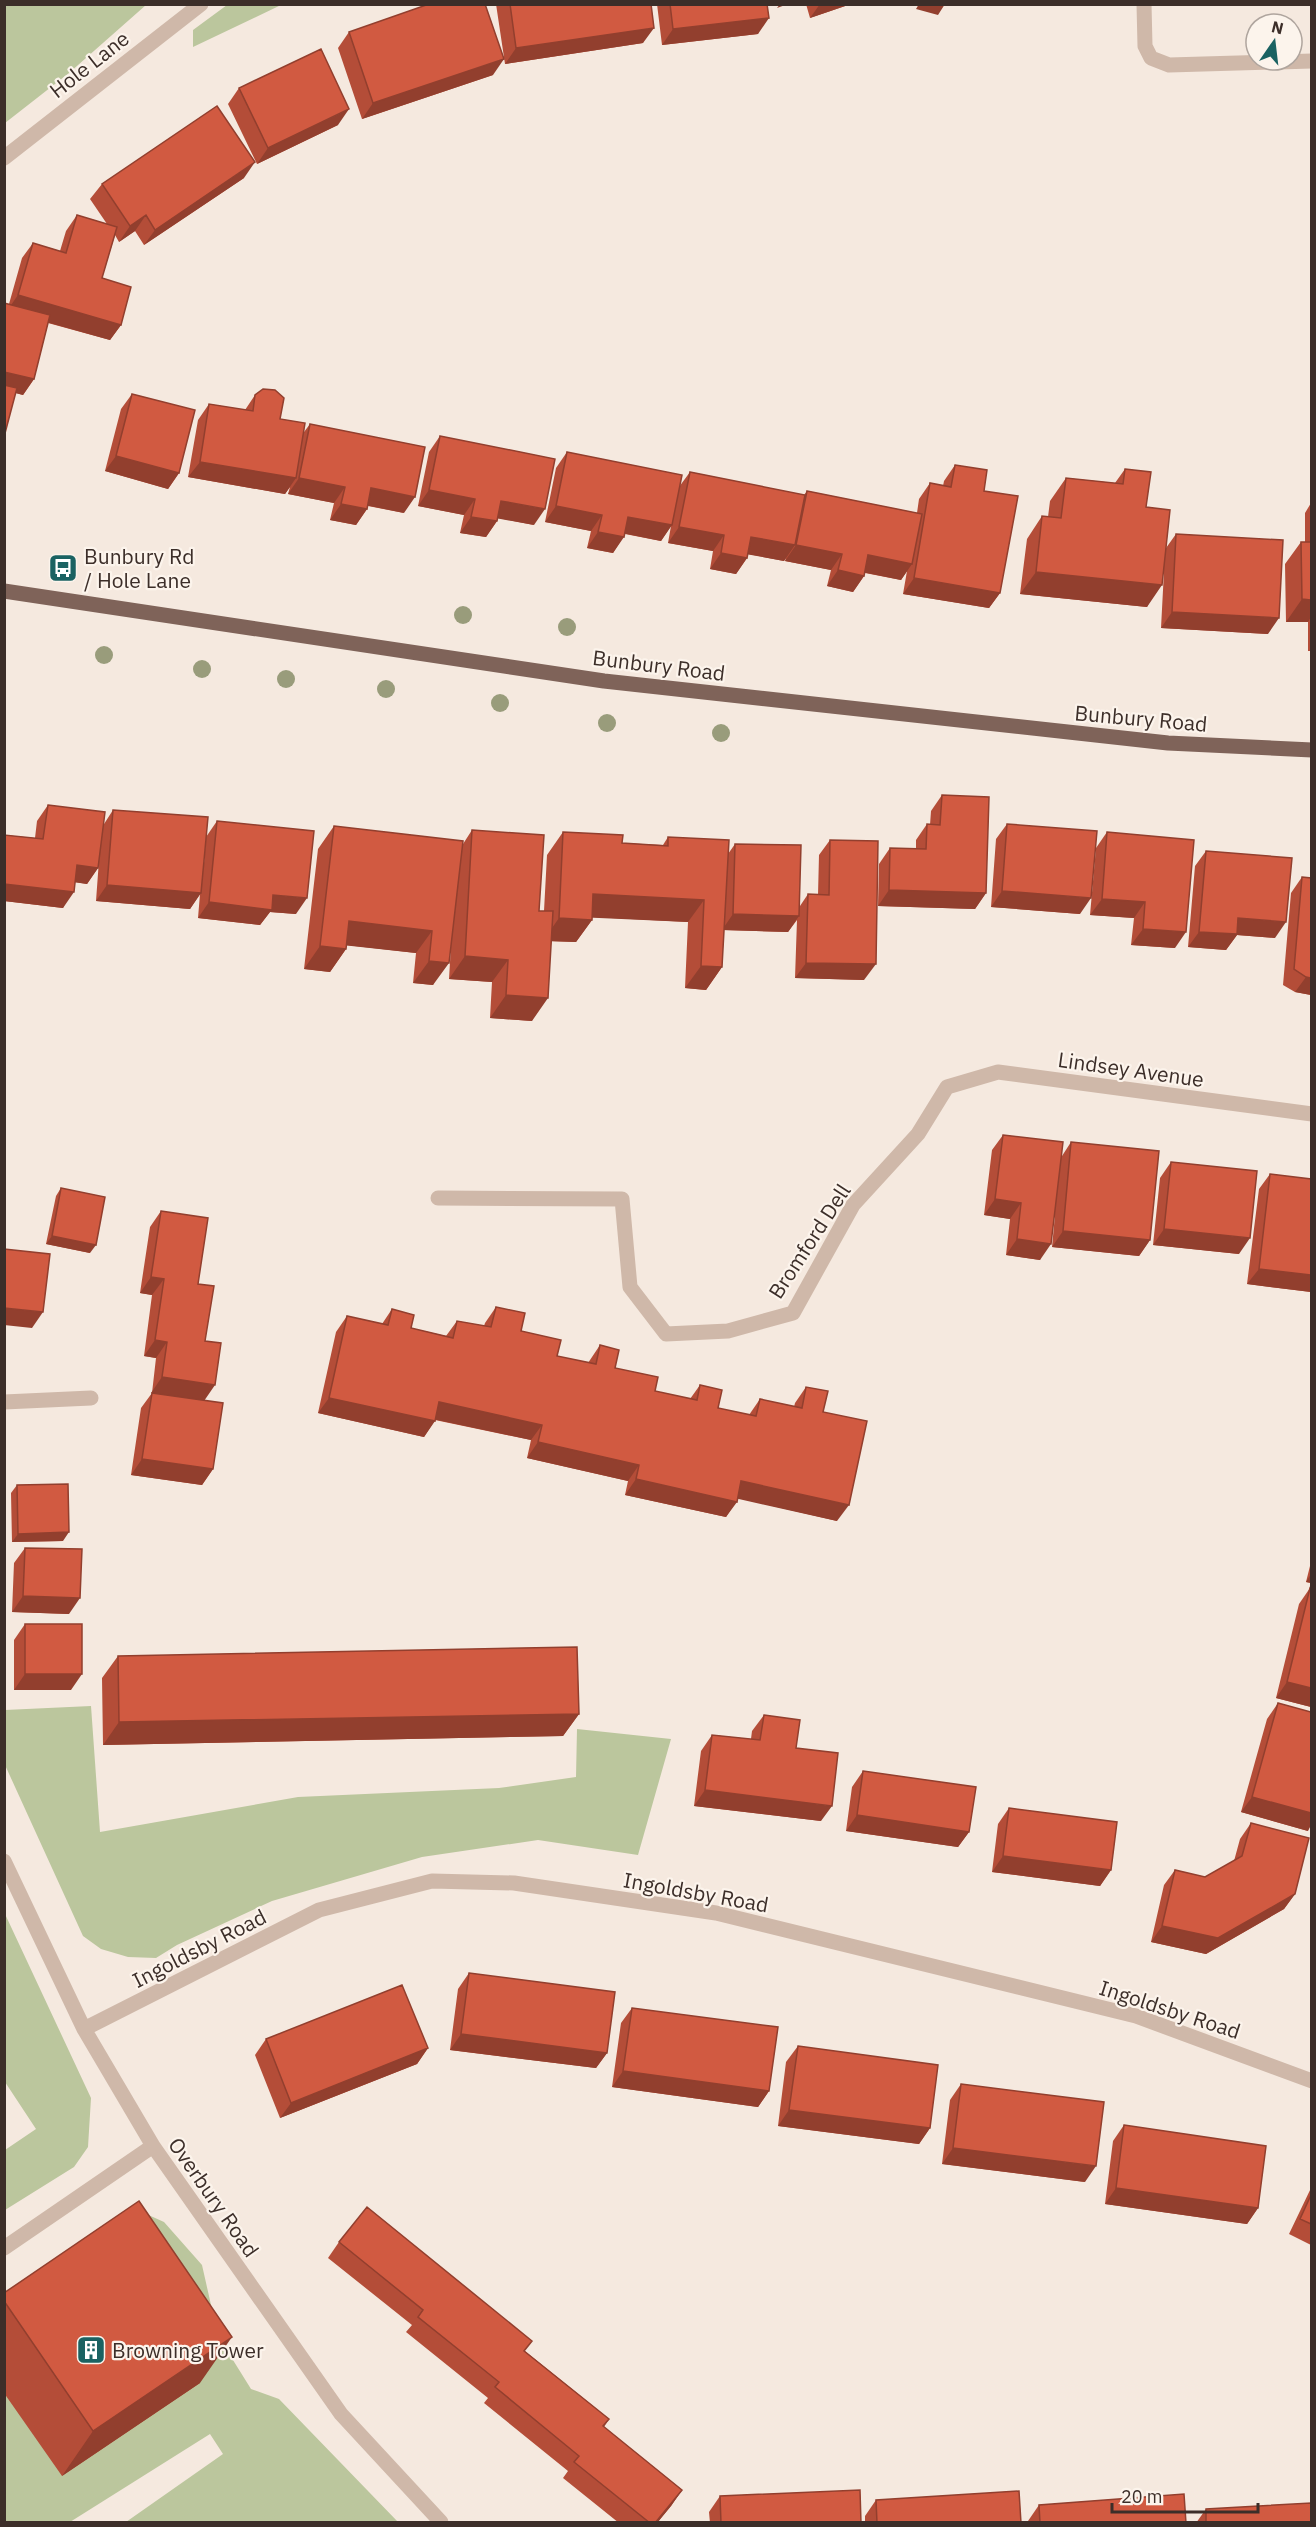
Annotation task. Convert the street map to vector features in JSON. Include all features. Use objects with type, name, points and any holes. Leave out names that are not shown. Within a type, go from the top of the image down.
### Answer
[{"type":"main road","name":"Bunbury Road","points":[[4,591],[604,681],[1168,743],[1311,750]]},
{"type":"street","name":"Hole Lane","points":[[4,158],[201,4]]},
{"type":"street","points":[[1144,4],[1145,46],[1151,58],[1169,65],[1311,61]]},
{"type":"street","name":"Lindsey Avenue","points":[[947,1087],[998,1072],[1311,1114]]},
{"type":"street","name":"Bromford Dell","points":[[438,1198],[622,1199],[630,1287],[666,1334],[728,1331],[793,1313],[853,1205],[918,1134],[947,1087]]},
{"type":"street","points":[[4,1402],[91,1398]]},
{"type":"street","name":"Overbury Road","points":[[4,1861],[84,2030],[153,2146],[341,2414],[441,2523]]},
{"type":"street","name":"Ingoldsby Road","points":[[84,2030],[319,1910],[432,1881],[514,1883],[716,1913],[1136,2016],[1311,2080]]},
{"type":"street","points":[[4,2248],[153,2146]]},
{"type":"green space","points":[[5,4],[146,5],[69,73],[5,123]]},
{"type":"green space","points":[[227,5],[281,5],[193,47],[193,30]]},
{"type":"green space","points":[[91,1706],[100,1832],[298,1797],[499,1788],[576,1777],[577,1729],[671,1739],[638,1855],[538,1840],[422,1857],[272,1901],[177,1945],[156,1958],[128,1957],[101,1949],[83,1936],[5,1765],[5,1710]]},
{"type":"green space","points":[[5,1914],[91,2098],[88,2147],[74,2167],[5,2210],[5,2150],[36,2129],[5,2082]]},
{"type":"green space","points":[[144,2213],[164,2222],[202,2265],[218,2336],[251,2389],[279,2399],[398,2522],[126,2522],[223,2454],[210,2434],[70,2522],[5,2522],[4,2297]]},
{"type":"building","points":[[429,4],[485,4],[504,59],[373,103],[349,32]]},
{"type":"building","points":[[510,4],[651,4],[654,28],[516,48]]},
{"type":"building","points":[[670,4],[767,4],[769,18],[673,29]]},
{"type":"building","points":[[321,49],[349,109],[268,148],[239,88]]},
{"type":"building","points":[[217,106],[255,162],[155,230],[146,215],[130,226],[102,184]]},
{"type":"building","points":[[77,215],[117,227],[102,278],[131,287],[121,325],[18,295],[33,243],[66,253]]},
{"type":"building","points":[[4,303],[50,315],[34,379],[4,372]]},
{"type":"building","points":[[4,385],[17,388],[4,437]]},
{"type":"building","points":[[263,389],[275,390],[284,398],[280,419],[305,423],[296,478],[200,462],[209,404],[253,411],[255,395]]},
{"type":"building","points":[[132,394],[195,410],[179,473],[116,456]]},
{"type":"building","points":[[310,424],[425,447],[415,497],[371,488],[367,509],[341,504],[345,487],[299,478]]},
{"type":"building","points":[[440,436],[555,459],[545,509],[501,501],[497,521],[471,517],[475,499],[429,490]]},
{"type":"building","points":[[567,452],[682,475],[672,525],[628,517],[624,537],[598,532],[602,515],[556,506]]},
{"type":"building","points":[[955,465],[987,470],[984,491],[1018,496],[1000,593],[914,578],[930,483],[951,487]]},
{"type":"building","points":[[1125,469],[1151,472],[1146,507],[1170,510],[1162,585],[1036,572],[1042,516],[1061,518],[1066,478],[1123,484]]},
{"type":"building","points":[[690,472],[805,495],[795,545],[751,537],[747,558],[721,553],[724,535],[679,527]]},
{"type":"building","points":[[807,491],[922,514],[912,564],[868,555],[864,576],[838,570],[842,554],[796,545]]},
{"type":"building","points":[[1176,534],[1283,540],[1279,618],[1172,612]]},
{"type":"building","points":[[1301,542],[1311,542],[1311,600],[1302,599]]},
{"type":"building","points":[[942,795],[989,797],[986,893],[889,890],[890,848],[926,849],[927,824],[940,825]]},
{"type":"building","points":[[48,805],[105,812],[98,868],[77,865],[74,892],[4,884],[4,835],[43,839]]},
{"type":"building","points":[[113,810],[208,817],[201,893],[107,885]]},
{"type":"building","points":[[217,821],[314,831],[307,898],[273,895],[272,910],[209,902]]},
{"type":"building","points":[[1007,824],[1097,831],[1091,898],[1002,891]]},
{"type":"building","points":[[334,826],[463,841],[449,963],[429,961],[432,931],[349,921],[346,949],[320,946]]},
{"type":"building","points":[[472,830],[544,835],[539,911],[553,911],[548,998],[506,995],[508,960],[465,956]]},
{"type":"building","points":[[563,832],[623,835],[622,843],[668,846],[668,837],[729,840],[722,967],[701,966],[704,900],[593,894],[592,920],[559,918]]},
{"type":"building","points":[[1107,832],[1194,840],[1186,932],[1143,929],[1145,902],[1102,899]]},
{"type":"building","points":[[830,840],[878,841],[876,964],[806,963],[808,894],[829,895]]},
{"type":"building","points":[[735,844],[801,845],[799,916],[733,914]]},
{"type":"building","points":[[1206,851],[1292,858],[1286,922],[1238,918],[1237,934],[1199,932]]},
{"type":"building","points":[[1302,877],[1311,878],[1311,978],[1294,969]]},
{"type":"building","points":[[1003,1135],[1063,1142],[1051,1244],[1017,1239],[1021,1203],[995,1199]]},
{"type":"building","points":[[1071,1142],[1159,1151],[1150,1240],[1063,1231]]},
{"type":"building","points":[[1171,1162],[1257,1171],[1250,1238],[1164,1229]]},
{"type":"building","points":[[1270,1174],[1311,1179],[1311,1275],[1259,1269]]},
{"type":"building","points":[[61,1188],[105,1197],[96,1245],[52,1236]]},
{"type":"building","points":[[161,1211],[208,1218],[198,1284],[214,1286],[205,1341],[221,1343],[215,1385],[162,1377],[167,1342],[155,1340],[164,1279],[151,1277]]},
{"type":"building","points":[[4,1249],[50,1254],[43,1312],[4,1308]]},
{"type":"building","points":[[496,1307],[525,1313],[521,1331],[561,1340],[557,1356],[596,1364],[600,1345],[619,1350],[615,1368],[658,1377],[655,1391],[697,1400],[700,1385],[722,1390],[718,1408],[756,1416],[760,1399],[802,1408],[806,1387],[828,1391],[823,1412],[867,1421],[849,1505],[741,1481],[737,1502],[636,1479],[639,1465],[538,1442],[542,1425],[439,1402],[435,1421],[329,1398],[347,1316],[388,1325],[392,1309],[414,1315],[411,1328],[453,1338],[457,1321],[491,1327]]},
{"type":"building","points":[[152,1393],[223,1403],[213,1469],[142,1459]]},
{"type":"building","points":[[68,1484],[69,1532],[18,1534],[17,1485]]},
{"type":"building","points":[[25,1548],[82,1549],[80,1598],[23,1596]]},
{"type":"building","points":[[1311,1589],[1311,1688],[1287,1682]]},
{"type":"building","points":[[25,1624],[82,1624],[82,1674],[25,1674]]},
{"type":"building","points":[[577,1647],[579,1714],[119,1722],[118,1656]]},
{"type":"building","points":[[1278,1703],[1311,1712],[1311,1813],[1252,1797]]},
{"type":"building","points":[[764,1715],[800,1720],[796,1748],[838,1753],[832,1806],[705,1790],[712,1735],[760,1740]]},
{"type":"building","points":[[863,1771],[976,1787],[969,1832],[857,1815]]},
{"type":"building","points":[[1009,1808],[1117,1822],[1111,1870],[1003,1856]]},
{"type":"building","points":[[1251,1823],[1309,1838],[1295,1894],[1218,1938],[1162,1926],[1175,1870],[1205,1877],[1242,1856]]},
{"type":"building","points":[[469,1973],[615,1992],[607,2053],[461,2034]]},
{"type":"building","points":[[402,1985],[428,2048],[291,2103],[266,2039]]},
{"type":"building","points":[[632,2008],[778,2027],[769,2091],[623,2071]]},
{"type":"building","points":[[798,2046],[938,2065],[930,2128],[789,2110]]},
{"type":"building","points":[[961,2084],[1104,2102],[1096,2166],[953,2148]]},
{"type":"building","points":[[1124,2125],[1266,2146],[1258,2208],[1116,2188]]},
{"type":"building","points":[[1311,2195],[1311,2224],[1300,2219]]},
{"type":"building","name":"Browning Tower","points":[[139,2201],[232,2337],[93,2431],[4,2301],[4,2293]]},
{"type":"building","points":[[367,2207],[532,2341],[524,2351],[609,2419],[603,2426],[682,2490],[655,2523],[650,2523],[574,2462],[579,2456],[495,2387],[499,2382],[418,2317],[423,2310],[339,2242]]},
{"type":"building","points":[[860,2490],[861,2523],[721,2523],[720,2496]]},
{"type":"building","points":[[1019,2491],[1021,2523],[877,2523],[876,2500]]},
{"type":"building","points":[[1184,2494],[1186,2523],[1040,2523],[1039,2505]]},
{"type":"building","points":[[1311,2503],[1311,2523],[1206,2523],[1206,2509]]},
{"type":"place","name":"Bunbury Rd / Hole Lane","points":[[63,568]]},
{"type":"place","name":"Browning Tower","points":[[91,2350]]}]
